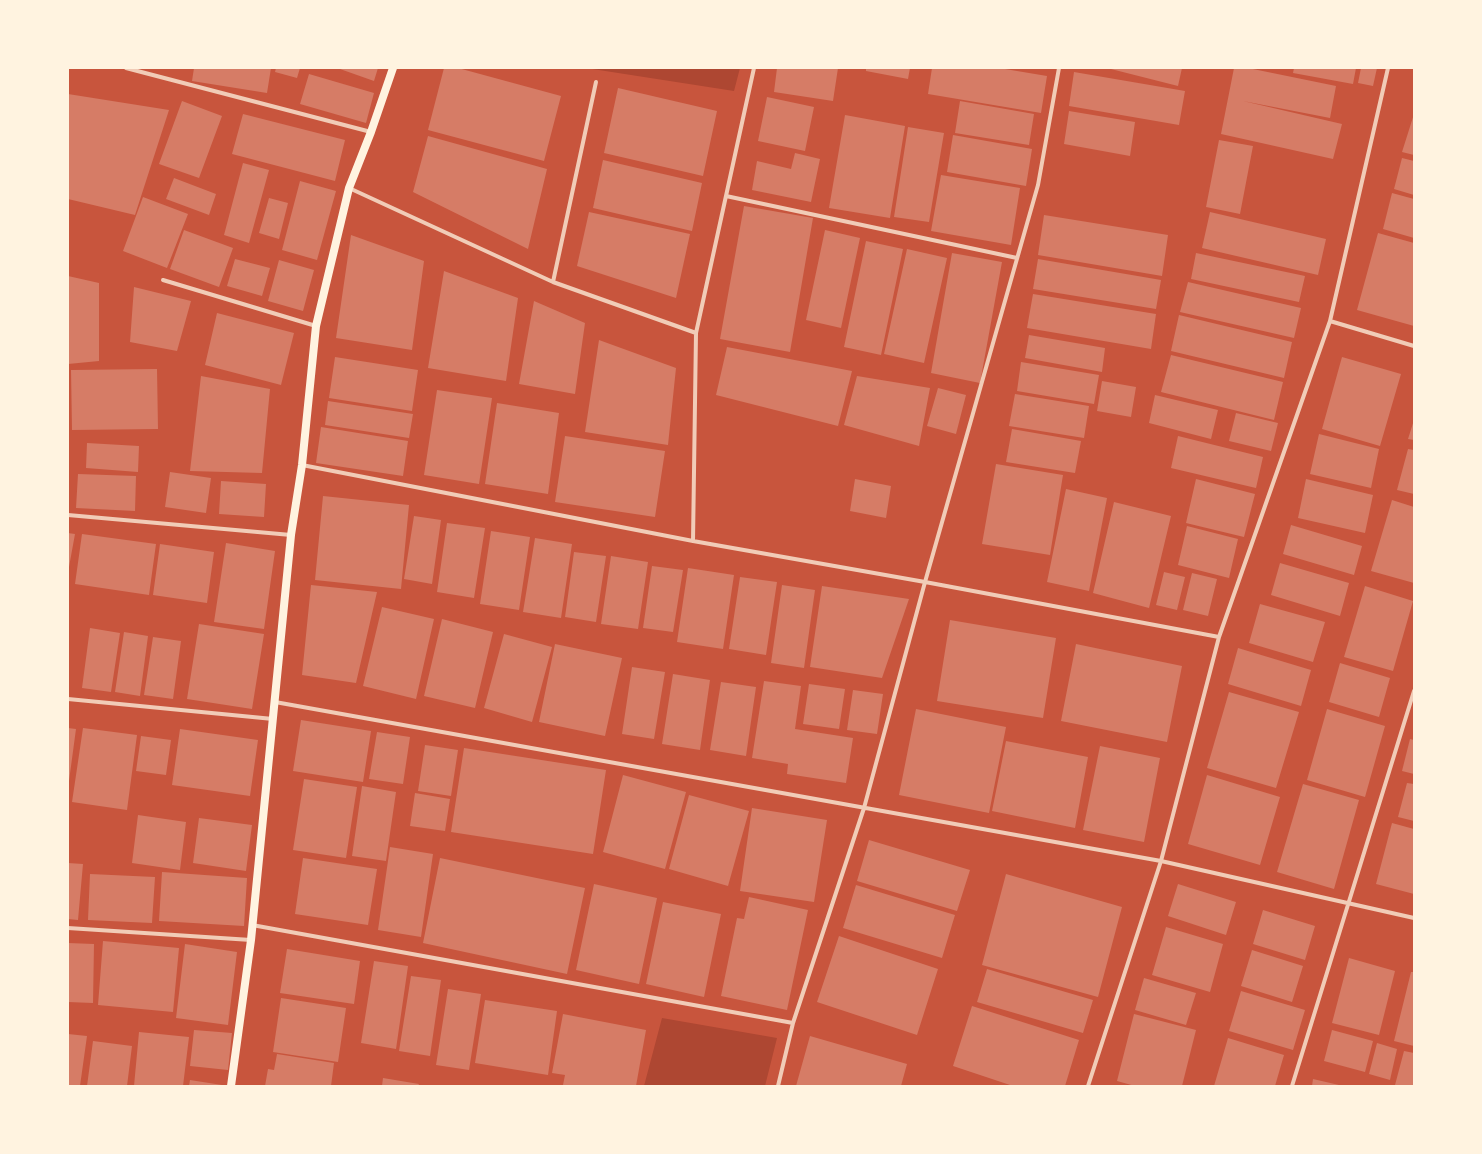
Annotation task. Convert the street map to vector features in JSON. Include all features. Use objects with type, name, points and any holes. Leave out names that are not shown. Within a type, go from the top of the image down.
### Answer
[{"type":"main road","points":[[231,1086],[251,940],[291,534],[302,465],[316,326],[349,188],[371,132],[393,68]]},
{"type":"street","points":[[126,68],[371,132]]},
{"type":"street","points":[[693,541],[696,334],[754,68]]},
{"type":"street","points":[[778,1086],[793,1023],[864,808],[925,582],[1038,185],[1059,68]]},
{"type":"street","points":[[1088,1086],[1161,861],[1219,638],[1330,321],[1388,68]]},
{"type":"street","points":[[553,282],[596,82]]},
{"type":"street","points":[[349,188],[553,282],[696,334]]},
{"type":"street","points":[[726,196],[1017,258]]},
{"type":"street","points":[[163,280],[316,326]]},
{"type":"street","points":[[1330,321],[1414,346]]},
{"type":"street","points":[[302,465],[693,541],[925,582],[1219,638]]},
{"type":"street","points":[[68,515],[291,534]]},
{"type":"street","points":[[1292,1086],[1414,691]]},
{"type":"street","points":[[68,699],[273,719]]},
{"type":"street","points":[[274,702],[1161,861],[1414,918]]},
{"type":"street","points":[[252,925],[793,1023]]},
{"type":"street","points":[[68,928],[251,940]]},
{"type":"shaded area","points":[[586,68],[740,68],[734,91]]},
{"type":"shaded area","points":[[662,1018],[777,1038],[765,1086],[644,1086]]},
{"type":"building","points":[[194,68],[271,68],[267,93],[192,81]]},
{"type":"building","points":[[276,68],[300,68],[297,78],[275,72]]},
{"type":"building","points":[[340,68],[378,68],[374,81]]},
{"type":"building","points":[[444,68],[458,68],[561,96],[544,161],[428,130]]},
{"type":"building","points":[[777,68],[838,68],[833,101],[774,92]]},
{"type":"building","points":[[866,68],[910,68],[908,79],[866,71]]},
{"type":"building","points":[[932,68],[999,68],[1047,76],[1041,113],[928,94]]},
{"type":"building","points":[[1107,68],[1182,68],[1178,86]]},
{"type":"building","points":[[1234,68],[1248,68],[1336,86],[1330,118],[1243,101],[1342,124],[1333,159],[1221,134]]},
{"type":"building","points":[[1294,68],[1356,68],[1353,84],[1293,73]]},
{"type":"building","points":[[1361,68],[1377,68],[1373,86],[1358,83]]},
{"type":"building","points":[[1074,72],[1185,91],[1179,125],[1069,106]]},
{"type":"building","points":[[309,74],[374,93],[366,123],[300,104]]},
{"type":"building","points":[[618,88],[717,111],[703,176],[604,153]]},
{"type":"building","points":[[68,94],[169,110],[135,215],[68,199]]},
{"type":"building","points":[[767,97],[814,107],[805,151],[758,141]]},
{"type":"building","points":[[182,101],[222,116],[199,178],[159,164]]},
{"type":"building","points":[[960,101],[1034,114],[1029,145],[955,133]]},
{"type":"building","points":[[1069,111],[1135,122],[1130,156],[1064,144]]},
{"type":"building","points":[[243,114],[345,140],[335,181],[232,154]]},
{"type":"building","points":[[1414,114],[1414,155],[1402,152]]},
{"type":"building","points":[[845,115],[905,126],[890,218],[829,208]]},
{"type":"building","points":[[908,127],[944,133],[929,222],[894,217]]},
{"type":"building","points":[[953,135],[1032,149],[1026,186],[947,172]]},
{"type":"building","points":[[428,136],[547,169],[528,249],[413,192]]},
{"type":"building","points":[[1219,140],[1253,146],[1240,214],[1206,207]]},
{"type":"building","points":[[795,153],[820,159],[811,202],[752,190],[757,161],[791,169]]},
{"type":"building","points":[[1402,158],[1414,161],[1414,195],[1394,189]]},
{"type":"building","points":[[603,160],[702,183],[692,231],[593,208]]},
{"type":"building","points":[[243,163],[269,170],[249,243],[224,235]]},
{"type":"building","points":[[941,175],[1020,188],[1011,245],[931,231]]},
{"type":"building","points":[[174,178],[216,194],[209,215],[166,199]]},
{"type":"building","points":[[300,181],[336,191],[317,260],[282,250]]},
{"type":"building","points":[[1392,193],[1414,199],[1414,238],[1383,229]]},
{"type":"building","points":[[143,197],[188,214],[167,268],[123,251]]},
{"type":"building","points":[[269,198],[288,203],[279,239],[259,233]]},
{"type":"building","points":[[744,206],[813,218],[790,352],[720,339]]},
{"type":"building","points":[[589,212],[690,234],[676,298],[577,266]]},
{"type":"building","points":[[1210,212],[1326,239],[1318,275],[1202,248]]},
{"type":"building","points":[[1044,215],[1168,235],[1162,276],[1038,255]]},
{"type":"building","points":[[184,230],[233,248],[219,287],[170,269]]},
{"type":"building","points":[[825,230],[860,238],[841,328],[806,320]]},
{"type":"building","points":[[1378,233],[1414,243],[1414,326],[1357,310]]},
{"type":"building","points":[[351,235],[424,261],[412,350],[336,338]]},
{"type":"building","points":[[866,241],[903,249],[881,355],[844,347]]},
{"type":"building","points":[[907,249],[947,258],[924,363],[884,354]]},
{"type":"building","points":[[952,253],[1002,262],[980,383],[931,373]]},
{"type":"building","points":[[1196,253],[1305,276],[1299,302],[1191,279]]},
{"type":"building","points":[[235,259],[270,268],[262,296],[227,286]]},
{"type":"building","points":[[1038,259],[1161,280],[1156,309],[1033,289]]},
{"type":"building","points":[[279,260],[314,270],[303,311],[268,301]]},
{"type":"building","points":[[444,271],[518,298],[506,381],[428,368]]},
{"type":"building","points":[[68,276],[99,283],[99,361],[68,364]]},
{"type":"building","points":[[1188,282],[1301,308],[1294,338],[1180,312]]},
{"type":"building","points":[[134,287],[191,301],[177,351],[130,342]]},
{"type":"building","points":[[1033,294],[1156,314],[1151,349],[1027,328]]},
{"type":"building","points":[[534,301],[585,323],[575,394],[519,384]]},
{"type":"building","points":[[217,313],[294,333],[281,385],[205,365]]},
{"type":"building","points":[[1179,315],[1292,342],[1284,378],[1171,351]]},
{"type":"building","points":[[1029,335],[1105,348],[1102,372],[1025,358]]},
{"type":"building","points":[[599,340],[676,368],[668,445],[585,432]]},
{"type":"building","points":[[727,347],[852,371],[838,426],[716,395]]},
{"type":"building","points":[[1171,355],[1283,382],[1274,420],[1161,392]]},
{"type":"building","points":[[335,357],[418,370],[412,411],[329,398]]},
{"type":"building","points":[[1342,357],[1401,374],[1380,446],[1322,429]]},
{"type":"building","points":[[1021,362],[1099,375],[1094,404],[1017,391]]},
{"type":"building","points":[[157,369],[158,429],[72,430],[71,370]]},
{"type":"building","points":[[201,376],[270,389],[262,473],[190,471]]},
{"type":"building","points":[[857,376],[930,388],[919,446],[844,425]]},
{"type":"building","points":[[1102,381],[1136,387],[1131,417],[1097,411]]},
{"type":"building","points":[[938,388],[966,395],[956,434],[927,426]]},
{"type":"building","points":[[437,390],[492,398],[479,484],[424,475]]},
{"type":"building","points":[[1015,394],[1089,406],[1084,438],[1009,426]]},
{"type":"building","points":[[1155,395],[1218,410],[1211,439],[1149,423]]},
{"type":"building","points":[[328,401],[413,414],[409,438],[325,425]]},
{"type":"building","points":[[497,403],[559,413],[548,494],[485,484]]},
{"type":"building","points":[[1236,413],[1278,423],[1271,451],[1229,441]]},
{"type":"building","points":[[1414,420],[1414,440],[1408,439]]},
{"type":"building","points":[[321,427],[408,441],[403,476],[316,463]]},
{"type":"building","points":[[1012,429],[1081,441],[1075,473],[1006,462]]},
{"type":"building","points":[[1319,434],[1379,449],[1371,488],[1310,474]]},
{"type":"building","points":[[565,436],[665,451],[655,517],[555,502]]},
{"type":"building","points":[[1178,436],[1263,457],[1256,488],[1171,468]]},
{"type":"building","points":[[87,443],[139,446],[138,472],[86,468]]},
{"type":"building","points":[[1408,449],[1414,450],[1414,494],[1397,490]]},
{"type":"building","points":[[996,464],[1063,475],[1050,555],[982,544]]},
{"type":"building","points":[[170,472],[211,478],[206,513],[165,507]]},
{"type":"building","points":[[78,474],[136,476],[135,511],[76,508]]},
{"type":"building","points":[[855,479],[891,486],[886,518],[850,511]]},
{"type":"building","points":[[1196,479],[1255,494],[1244,537],[1186,523]]},
{"type":"building","points":[[1306,479],[1373,495],[1365,533],[1298,518]]},
{"type":"building","points":[[221,481],[266,484],[264,517],[219,514]]},
{"type":"building","points":[[1066,489],[1107,498],[1089,591],[1047,582]]},
{"type":"building","points":[[323,496],[409,505],[401,589],[315,580]]},
{"type":"building","points":[[1392,500],[1414,507],[1414,583],[1371,571]]},
{"type":"building","points":[[1114,502],[1171,516],[1149,608],[1093,593]]},
{"type":"building","points":[[414,516],[441,520],[432,584],[404,579]]},
{"type":"building","points":[[447,523],[485,528],[474,598],[437,592]]},
{"type":"building","points":[[1291,525],[1362,546],[1354,575],[1283,554]]},
{"type":"building","points":[[1187,526],[1238,539],[1229,578],[1178,565]]},
{"type":"building","points":[[491,531],[530,537],[519,610],[480,604]]},
{"type":"building","points":[[68,533],[75,534],[69,567],[68,566]]},
{"type":"building","points":[[82,534],[156,544],[149,595],[75,584]]},
{"type":"building","points":[[535,538],[572,544],[561,618],[523,612]]},
{"type":"building","points":[[226,543],[275,551],[264,629],[214,622]]},
{"type":"building","points":[[160,544],[214,552],[207,603],[153,595]]},
{"type":"building","points":[[574,552],[606,556],[596,622],[565,617]]},
{"type":"building","points":[[611,556],[648,562],[638,629],[601,624]]},
{"type":"building","points":[[1280,563],[1349,583],[1340,616],[1271,595]]},
{"type":"building","points":[[652,566],[683,570],[673,632],[643,628]]},
{"type":"building","points":[[688,568],[734,575],[723,649],[677,642]]},
{"type":"building","points":[[1164,572],[1185,577],[1177,610],[1156,605]]},
{"type":"building","points":[[1192,573],[1217,579],[1208,616],[1183,610]]},
{"type":"building","points":[[740,577],[777,582],[766,655],[729,649]]},
{"type":"building","points":[[311,585],[377,592],[356,683],[302,675]]},
{"type":"building","points":[[782,585],[815,590],[804,668],[771,663]]},
{"type":"building","points":[[822,586],[909,599],[882,678],[810,667]]},
{"type":"building","points":[[1365,586],[1413,601],[1393,671],[1344,657]]},
{"type":"building","points":[[1260,604],[1325,622],[1313,662],[1249,643]]},
{"type":"building","points":[[382,607],[434,619],[416,699],[363,686]]},
{"type":"building","points":[[442,619],[493,632],[475,708],[424,696]]},
{"type":"building","points":[[950,620],[1056,638],[1043,718],[937,701]]},
{"type":"building","points":[[199,624],[264,634],[252,709],[187,699]]},
{"type":"building","points":[[90,628],[120,633],[111,692],[82,688]]},
{"type":"building","points":[[124,632],[148,636],[140,696],[115,692]]},
{"type":"building","points":[[504,634],[552,647],[532,722],[484,708]]},
{"type":"building","points":[[153,637],[181,641],[173,699],[144,695]]},
{"type":"building","points":[[555,644],[622,658],[605,736],[539,722]]},
{"type":"building","points":[[1076,644],[1182,666],[1167,742],[1061,721]]},
{"type":"building","points":[[1238,648],[1311,670],[1301,706],[1228,684]]},
{"type":"building","points":[[1340,663],[1390,678],[1379,717],[1329,702]]},
{"type":"building","points":[[632,667],[665,672],[654,739],[622,734]]},
{"type":"building","points":[[673,674],[710,680],[700,750],[662,744]]},
{"type":"building","points":[[764,681],[801,686],[795,729],[853,738],[846,783],[787,774],[788,764],[752,758]]},
{"type":"building","points":[[721,682],[756,687],[746,756],[710,750]]},
{"type":"building","points":[[809,684],[845,689],[839,729],[803,724]]},
{"type":"building","points":[[853,690],[883,694],[877,734],[847,730]]},
{"type":"building","points":[[1229,692],[1299,712],[1276,788],[1207,768]]},
{"type":"building","points":[[916,709],[1006,727],[989,813],[899,795]]},
{"type":"building","points":[[1327,709],[1385,726],[1365,797],[1307,780]]},
{"type":"building","points":[[301,720],[371,731],[363,782],[293,771]]},
{"type":"building","points":[[68,728],[76,729],[69,781],[68,781]]},
{"type":"building","points":[[83,728],[137,735],[127,810],[72,802]]},
{"type":"building","points":[[180,729],[258,740],[250,796],[172,785]]},
{"type":"building","points":[[377,732],[410,737],[403,784],[369,779]]},
{"type":"building","points":[[141,736],[171,740],[166,775],[136,771]]},
{"type":"building","points":[[1410,739],[1414,740],[1414,774],[1402,771]]},
{"type":"building","points":[[1006,741],[1088,757],[1075,828],[992,811]]},
{"type":"building","points":[[425,745],[458,750],[451,796],[418,791]]},
{"type":"building","points":[[1100,746],[1160,758],[1144,842],[1083,830]]},
{"type":"building","points":[[464,748],[606,770],[593,854],[451,832]]},
{"type":"building","points":[[623,775],[686,792],[665,869],[603,852]]},
{"type":"building","points":[[1207,775],[1280,797],[1260,865],[1188,844]]},
{"type":"building","points":[[304,779],[357,787],[346,858],[293,850]]},
{"type":"building","points":[[1407,783],[1414,784],[1414,821],[1398,817]]},
{"type":"building","points":[[1303,784],[1359,800],[1334,889],[1277,872]]},
{"type":"building","points":[[362,786],[396,792],[386,861],[352,856]]},
{"type":"building","points":[[415,793],[450,799],[445,831],[410,826]]},
{"type":"building","points":[[689,795],[749,811],[728,886],[669,869]]},
{"type":"building","points":[[752,808],[827,820],[814,902],[740,891]]},
{"type":"building","points":[[138,815],[186,822],[180,870],[132,863]]},
{"type":"building","points":[[199,818],[252,825],[246,871],[193,863]]},
{"type":"building","points":[[1392,823],[1414,829],[1414,894],[1376,884]]},
{"type":"building","points":[[869,840],[970,870],[957,911],[857,881]]},
{"type":"building","points":[[390,847],[433,854],[421,937],[378,930]]},
{"type":"building","points":[[303,858],[377,869],[368,925],[295,914]]},
{"type":"building","points":[[440,858],[585,888],[567,974],[423,943]]},
{"type":"building","points":[[68,863],[83,864],[78,920],[68,919]]},
{"type":"building","points":[[162,872],[247,878],[244,926],[159,921]]},
{"type":"building","points":[[90,874],[155,877],[152,923],[88,920]]},
{"type":"building","points":[[1006,874],[1122,907],[1098,997],[982,965]]},
{"type":"building","points":[[594,884],[657,898],[639,984],[576,970]]},
{"type":"building","points":[[1178,884],[1236,902],[1226,935],[1168,916]]},
{"type":"building","points":[[856,885],[955,915],[942,958],[843,928]]},
{"type":"building","points":[[749,897],[808,910],[787,1010],[721,996],[737,918],[744,919]]},
{"type":"building","points":[[663,902],[721,914],[704,997],[646,984]]},
{"type":"building","points":[[1263,910],[1315,926],[1305,960],[1253,944]]},
{"type":"building","points":[[1166,927],[1223,944],[1210,992],[1152,975]]},
{"type":"building","points":[[839,936],[938,969],[917,1035],[817,1002]]},
{"type":"building","points":[[103,941],[179,948],[173,1012],[98,1005]]},
{"type":"building","points":[[68,943],[94,944],[93,1003],[68,1002]]},
{"type":"building","points":[[185,944],[237,952],[228,1025],[176,1018]]},
{"type":"building","points":[[287,949],[360,961],[354,1004],[280,993]]},
{"type":"building","points":[[1252,950],[1303,966],[1292,1002],[1241,986]]},
{"type":"building","points":[[1349,958],[1395,971],[1379,1035],[1332,1023]]},
{"type":"building","points":[[374,961],[408,966],[396,1049],[361,1043]]},
{"type":"building","points":[[987,969],[1093,1000],[1083,1033],[977,1002]]},
{"type":"building","points":[[1411,972],[1414,972],[1414,1046],[1394,1041]]},
{"type":"building","points":[[411,976],[441,980],[430,1056],[399,1051]]},
{"type":"building","points":[[1144,978],[1196,993],[1186,1025],[1135,1010]]},
{"type":"building","points":[[448,989],[481,994],[469,1070],[436,1065]]},
{"type":"building","points":[[1241,991],[1305,1010],[1293,1050],[1229,1031]]},
{"type":"building","points":[[281,998],[346,1008],[338,1062],[273,1052]]},
{"type":"building","points":[[485,1000],[557,1011],[548,1075],[475,1063]]},
{"type":"building","points":[[972,1006],[1079,1040],[1065,1086],[1013,1086],[953,1066]]},
{"type":"building","points":[[563,1014],[646,1030],[636,1086],[563,1085],[565,1075],[552,1073]]},
{"type":"building","points":[[1134,1014],[1196,1030],[1182,1086],[1135,1086],[1117,1081]]},
{"type":"building","points":[[194,1030],[232,1033],[228,1070],[190,1066]]},
{"type":"building","points":[[1332,1030],[1373,1041],[1365,1072],[1324,1061]]},
{"type":"building","points":[[139,1032],[189,1037],[183,1086],[134,1086]]},
{"type":"building","points":[[68,1034],[87,1036],[80,1086],[68,1086]]},
{"type":"building","points":[[810,1036],[907,1064],[901,1086],[796,1086]]},
{"type":"building","points":[[1228,1038],[1284,1055],[1275,1086],[1214,1086]]},
{"type":"building","points":[[93,1041],[132,1046],[127,1086],[87,1086]]},
{"type":"building","points":[[1377,1043],[1397,1049],[1390,1080],[1369,1074]]},
{"type":"building","points":[[1404,1051],[1414,1053],[1414,1086],[1395,1085]]},
{"type":"building","points":[[277,1054],[334,1063],[331,1086],[265,1086],[268,1069],[274,1070]]},
{"type":"building","points":[[383,1078],[419,1084],[418,1086],[382,1086]]},
{"type":"building","points":[[1313,1079],[1339,1085],[1339,1086],[1312,1086]]},
{"type":"building","points":[[190,1080],[222,1085],[222,1086],[189,1086]]}]
